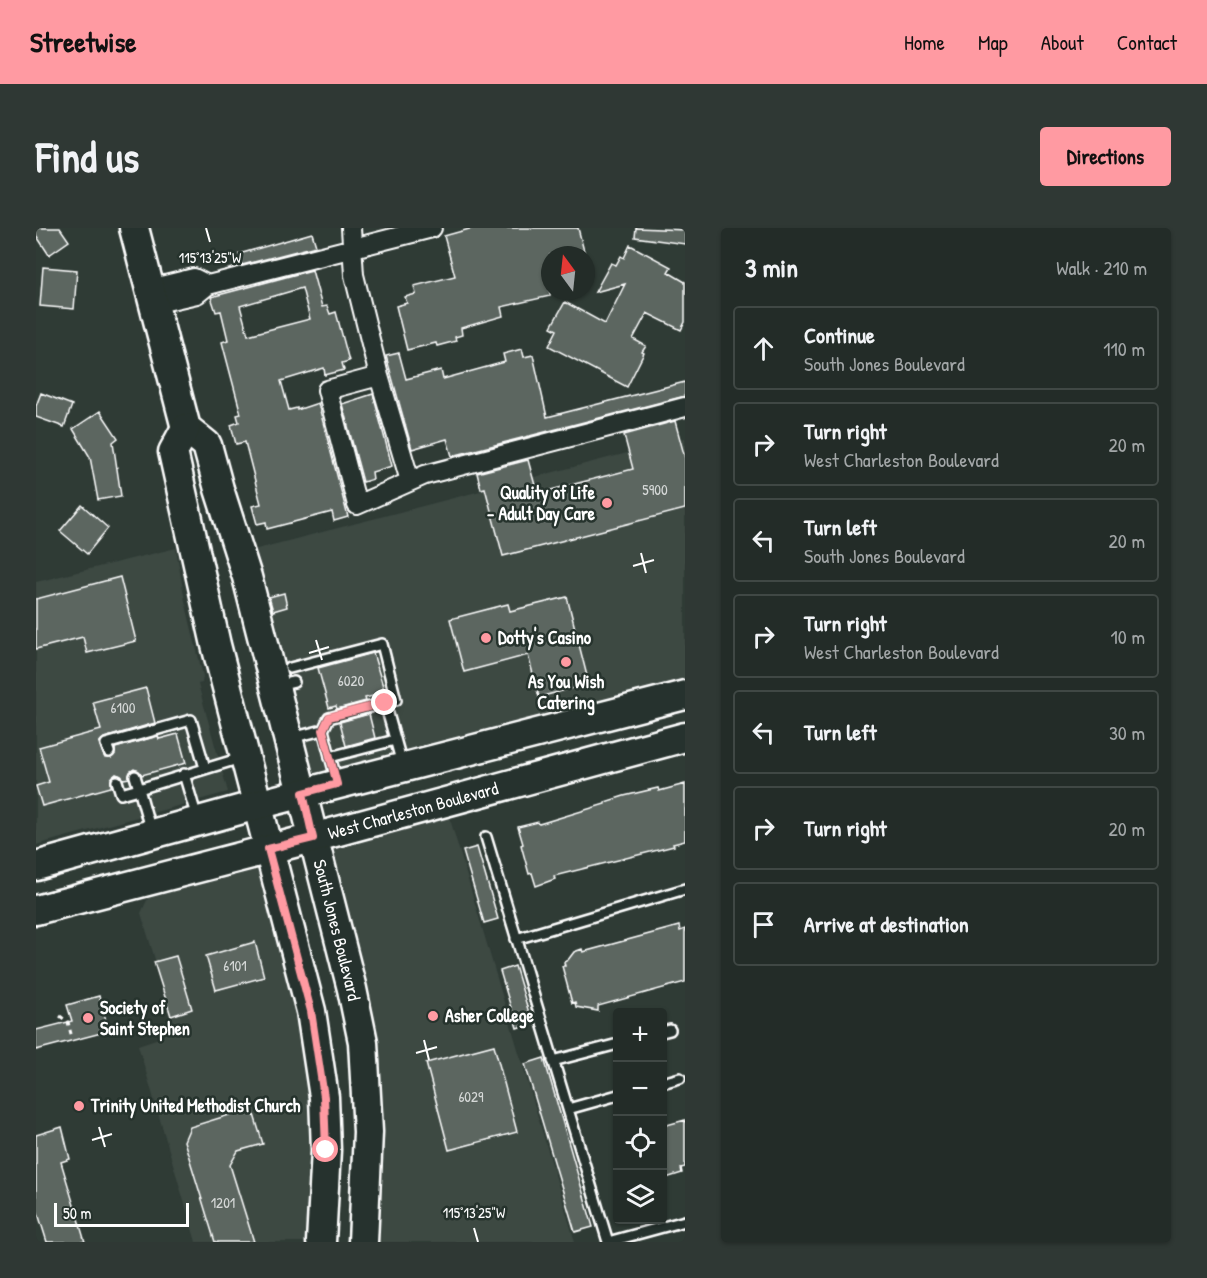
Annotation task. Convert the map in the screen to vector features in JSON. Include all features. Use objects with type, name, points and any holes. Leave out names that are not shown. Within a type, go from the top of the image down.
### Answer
[{"type":"main road","points":[[134,228],[186,428],[173,452],[203,589],[311,1011],[324,1097],[326,1150],[321,1242]]},
{"type":"main road","name":"South Jones Boulevard","points":[[186,428],[207,445],[247,577],[286,679],[289,738],[352,989],[363,1042],[368,1132],[363,1242]]},
{"type":"main road","points":[[36,866],[257,805],[685,695]]},
{"type":"main road","name":"West Charleston Boulevard","points":[[36,910],[313,838],[685,736]]},
{"type":"street","points":[[351,228],[354,275],[379,376],[410,481]]},
{"type":"street","points":[[151,297],[194,278],[208,285],[432,228]]},
{"type":"street","points":[[379,376],[327,390],[357,505],[425,475],[685,407]]},
{"type":"lane","points":[[286,679],[382,644],[396,700],[329,717],[323,730],[337,784]]},
{"type":"lane","points":[[385,703],[403,768]]},
{"type":"lane","points":[[109,752],[106,744],[125,743],[155,735],[191,720],[206,768]]},
{"type":"lane","points":[[289,738],[323,730]]},
{"type":"lane","points":[[330,757],[395,740]]},
{"type":"lane","points":[[117,781],[121,794],[246,757]]},
{"type":"lane","points":[[165,768],[168,779]]},
{"type":"lane","points":[[184,774],[197,821]]},
{"type":"lane","points":[[135,776],[152,834]]},
{"type":"lane","points":[[486,837],[608,1242],[685,1221]]},
{"type":"lane","points":[[516,939],[685,889]]},
{"type":"lane","points":[[553,1061],[613,1045]]},
{"type":"lane","points":[[667,1082],[680,1078]]},
{"type":"lane","points":[[568,1109],[613,1096]]},
{"type":"path","points":[[60,1016],[68,1022],[72,1038]]},
{"type":"shaded area","points":[[685,438],[685,695],[303,793],[249,551]]},
{"type":"shaded area","points":[[176,548],[185,601],[203,676],[202,683],[198,684],[228,792],[36,845],[36,582]]},
{"type":"shaded area","name":"Asher College","points":[[445,802],[575,1242],[363,1242],[365,1076],[313,838]]},
{"type":"shaded area","points":[[268,849],[303,977],[321,1242],[196,1242],[138,1045],[162,1037],[159,1023],[173,1019],[141,913],[157,879]]},
{"type":"building","points":[[36,228],[60,228],[69,241],[49,255],[36,235]]},
{"type":"building","points":[[473,228],[578,228],[583,246],[541,246],[541,298],[501,307],[503,316],[461,328],[462,335],[455,337],[456,341],[407,350],[396,306],[407,303],[405,297],[416,294],[414,286],[455,276],[444,236]]},
{"type":"building","points":[[636,228],[685,230],[685,244],[635,237]]},
{"type":"building","points":[[312,233],[316,246],[242,265],[239,254]]},
{"type":"building","points":[[630,245],[671,267],[668,272],[685,282],[685,322],[681,330],[647,313],[633,339],[646,346],[627,387],[549,346],[557,330],[551,327],[565,302],[605,324],[625,284],[595,292],[611,263],[616,265],[621,256],[624,258]]},
{"type":"building","points":[[43,267],[77,270],[74,309],[40,306]]},
{"type":"building","points":[[312,270],[322,307],[327,306],[330,314],[336,312],[349,361],[342,363],[344,370],[325,375],[324,368],[281,381],[289,410],[297,408],[297,410],[318,403],[348,517],[334,521],[332,512],[267,529],[266,522],[257,524],[252,506],[261,504],[245,442],[236,444],[231,425],[239,422],[237,415],[241,414],[222,342],[228,340],[221,311],[216,312],[211,297]],"holes":[[[302,288],[310,319],[248,335],[240,306]]]},
{"type":"building","points":[[522,349],[524,357],[533,355],[547,417],[685,382],[685,396],[452,456],[447,439],[412,449],[386,356],[399,353],[406,379],[441,370],[443,379],[505,362],[503,354]]},
{"type":"building","points":[[41,393],[72,405],[64,427],[36,417],[36,406]]},
{"type":"building","points":[[373,394],[392,466],[372,472],[373,479],[363,482],[342,404]]},
{"type":"building","points":[[100,411],[118,438],[113,442],[121,496],[98,500],[90,457],[73,429]]},
{"type":"building","points":[[675,421],[685,458],[685,509],[503,556],[485,488],[481,489],[477,473],[528,460],[536,489],[547,491],[633,469],[624,435]]},
{"type":"building","points":[[82,505],[108,528],[87,554],[60,531]]},
{"type":"building","points":[[120,577],[136,641],[87,653],[83,637],[36,649],[36,599]]},
{"type":"building","points":[[284,593],[287,607],[273,611],[269,597]]},
{"type":"building","points":[[567,597],[589,684],[539,697],[528,655],[464,672],[450,619],[508,604],[510,611]]},
{"type":"building","points":[[373,653],[385,693],[337,709],[336,706],[329,708],[318,668]]},
{"type":"building","points":[[146,688],[155,723],[104,738],[99,743],[105,758],[111,758],[115,754],[115,748],[158,736],[159,739],[178,734],[186,763],[142,775],[134,769],[130,772],[129,778],[124,779],[116,774],[111,779],[111,787],[42,806],[36,786],[49,782],[39,747],[101,730],[93,702]]},
{"type":"building","points":[[369,714],[375,738],[346,746],[340,722]]},
{"type":"building","points":[[685,784],[685,841],[673,844],[674,846],[554,876],[555,879],[536,886],[532,873],[529,874],[518,827],[538,822],[539,824],[624,796],[658,788],[659,791]]},
{"type":"building","points":[[477,847],[498,919],[484,923],[463,851]]},
{"type":"building","points":[[679,926],[680,931],[685,929],[685,982],[598,1006],[598,1011],[576,1007],[575,1002],[572,1003],[562,966],[565,966],[564,962],[574,952],[582,949],[583,952]]},
{"type":"building","points":[[255,942],[264,977],[216,990],[206,956]]},
{"type":"building","points":[[176,956],[192,1009],[171,1016],[154,962]]},
{"type":"building","points":[[515,966],[532,1023],[517,1028],[500,971]]},
{"type":"building","name":"Society of Saint Stephen","points":[[99,996],[109,1031],[36,1050],[36,1030],[72,1021],[67,1005]]},
{"type":"building","points":[[494,1045],[517,1132],[449,1150],[426,1063]]},
{"type":"building","points":[[544,1058],[593,1227],[575,1232],[525,1064]]},
{"type":"building","points":[[252,1108],[263,1144],[238,1151],[230,1165],[254,1242],[215,1242],[184,1141],[190,1127]]},
{"type":"building","points":[[685,1120],[685,1167],[681,1168],[682,1173],[667,1178],[667,1170],[667,1125]]},
{"type":"building","points":[[62,1127],[70,1159],[61,1162],[85,1242],[47,1242],[36,1207],[36,1135]]},
{"type":"place","name":"Quality of Life - Adult Day Care","points":[[607,503]]},
{"type":"place","name":"Dotty's Casino","points":[[486,638]]},
{"type":"place","name":"As You Wish Catering","points":[[566,662]]},
{"type":"place","name":"Asher College","points":[[433,1016]]},
{"type":"place","name":"Society of Saint Stephen","points":[[88,1018]]},
{"type":"place","name":"Trinity United Methodist Church","points":[[79,1106]]},
{"type":"route","points":[[326,1150],[324,1097],[311,1011],[268,849],[313,838],[303,793],[337,784],[323,730],[329,717],[385,703]]}]
